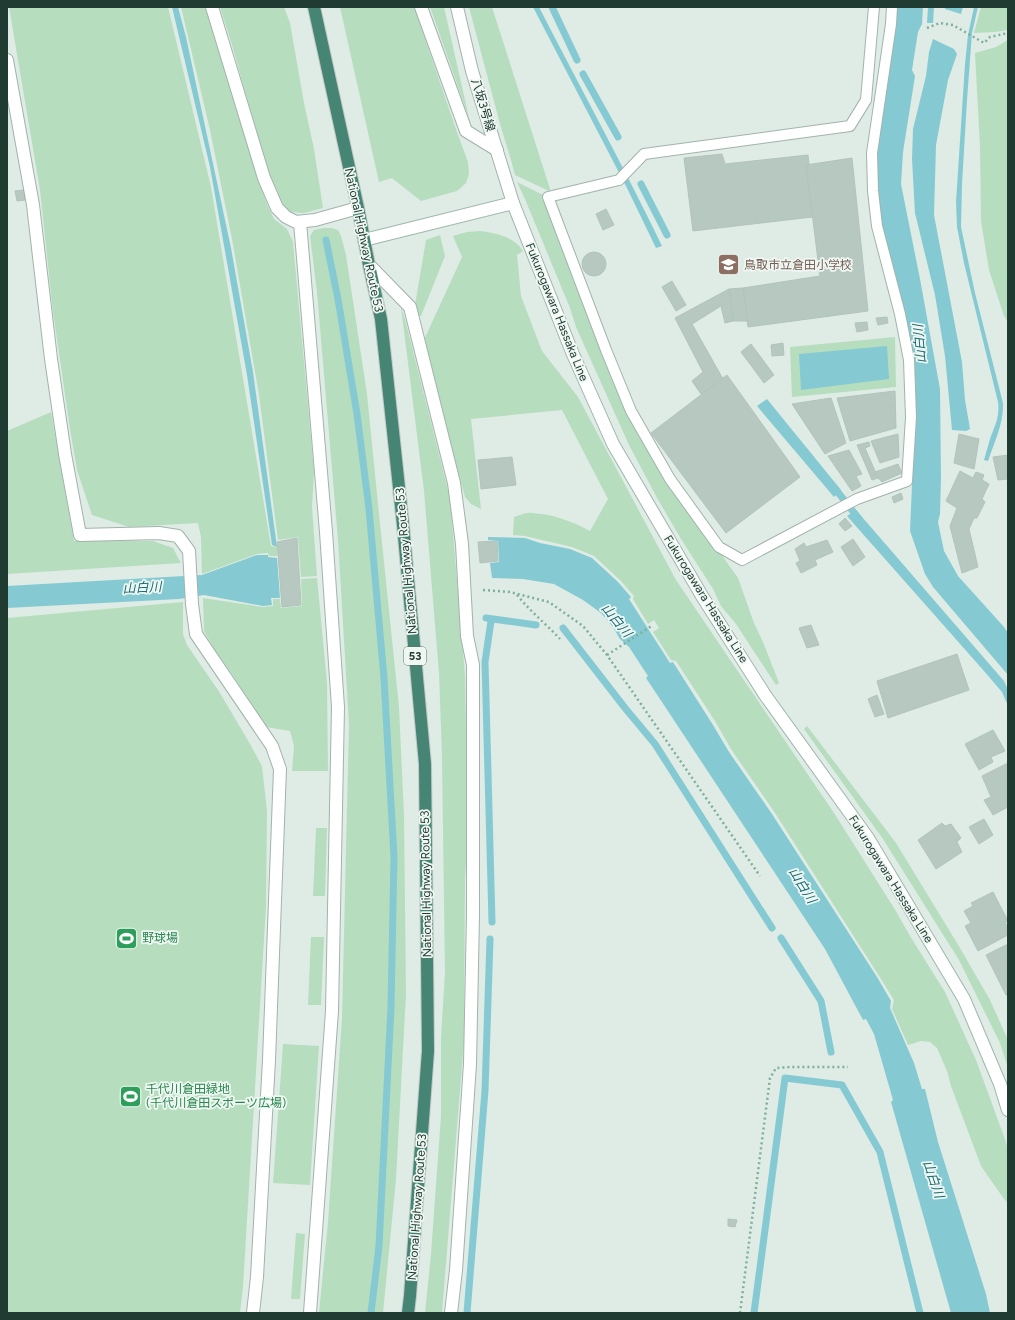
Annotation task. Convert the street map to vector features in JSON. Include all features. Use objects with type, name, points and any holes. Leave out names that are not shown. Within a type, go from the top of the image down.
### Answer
[{"type":"highway","name":"National Highway Route 53","points":[[314,7],[381,319],[403,526],[425,764],[428,1051],[408,1313]]},
{"type":"street","points":[[212,7],[264,178],[277,208],[286,217],[296,222],[315,220],[358,208]]},
{"type":"street","points":[[421,7],[466,131],[497,150]]},
{"type":"street","name":"八坂3号線","points":[[457,7],[472,71],[513,203]]},
{"type":"street","points":[[7,60],[33,205],[51,359],[65,454],[80,535],[159,533],[178,536],[189,551],[192,604],[196,634],[223,676],[272,746],[280,769],[269,1060],[257,1277],[253,1313]]},
{"type":"street","points":[[364,240],[513,203]]},
{"type":"street","name":"Fukurogawara Hassaka Line","points":[[513,203],[572,352],[613,444],[702,596],[765,695],[872,845],[964,999],[1000,1084],[1008,1110]]},
{"type":"street","points":[[300,222],[326,532],[338,707],[332,1011],[310,1313]]},
{"type":"street","points":[[369,265],[410,307],[454,483],[462,544],[467,636],[473,664],[473,915],[470,1064],[456,1270],[451,1313]]},
{"type":"lane","points":[[874,7],[866,100],[850,126],[644,154],[619,180],[548,197],[606,350],[631,411],[670,478],[719,547],[742,560],[857,499],[907,481],[911,417],[909,360],[900,314],[877,226],[873,191],[872,153],[891,24],[892,7]]},
{"type":"path","points":[[927,28],[940,23],[953,25],[984,43],[990,37],[1008,33]]},
{"type":"path","points":[[464,588],[510,592],[549,602],[583,626],[607,655],[760,876]]},
{"type":"path","points":[[517,594],[527,608],[549,627],[560,639]]},
{"type":"path","points":[[607,655],[653,625]]},
{"type":"path","points":[[740,1313],[770,1078],[776,1068],[848,1068]]},
{"type":"green space","points":[[9,7],[168,7],[211,187],[271,546],[277,547],[277,556],[269,556],[268,553],[257,554],[202,574],[201,537],[198,523],[129,527],[92,515],[77,470],[70,429],[53,312],[40,190]]},
{"type":"green space","points":[[181,7],[208,7],[267,204],[274,219],[287,229],[293,242],[314,471],[312,507],[317,576],[301,577],[298,537],[278,540],[259,395],[232,239],[210,130]]},
{"type":"green space","points":[[220,7],[284,7],[290,23],[304,103],[314,149],[323,208],[304,213],[290,212],[283,205],[275,192],[267,171]]},
{"type":"green space","points":[[340,7],[414,7],[468,162],[469,174],[466,183],[457,191],[421,201],[392,178],[379,182]]},
{"type":"green space","points":[[430,7],[444,7],[469,118]]},
{"type":"green space","points":[[469,7],[492,7],[551,192],[515,175]]},
{"type":"green space","points":[[981,7],[1008,7],[1008,30],[974,33]]},
{"type":"green space","points":[[1008,40],[1008,322],[1004,316],[989,270],[981,221],[980,147],[975,53],[996,47]]},
{"type":"green space","points":[[517,182],[543,195],[542,199],[620,398],[639,437],[645,442],[710,543],[721,554],[738,578],[754,623],[779,683],[776,685],[736,624],[721,606],[713,589],[656,496],[629,445],[576,327],[570,308]]},
{"type":"green space","points":[[323,228],[338,230],[346,255],[367,394],[399,707],[404,815],[406,994],[396,1179],[383,1313],[319,1313],[328,1222],[342,1018],[349,724],[338,540],[317,292],[310,236],[314,230]]},
{"type":"green space","points":[[480,231],[504,236],[520,246],[523,251],[517,255],[521,296],[542,351],[578,397],[676,580],[834,813],[945,992],[976,1060],[1006,1142],[1008,1151],[1008,1203],[981,1166],[951,1086],[947,1071],[937,1048],[930,1042],[921,1041],[908,1045],[892,1009],[894,1000],[775,813],[731,749],[715,721],[676,661],[671,660],[653,632],[659,628],[654,620],[648,624],[633,599],[634,596],[620,580],[594,556],[572,547],[525,536],[513,535],[514,517],[530,513],[562,519],[590,531],[608,499],[562,410],[471,419],[481,509],[471,504],[465,497],[423,342],[462,257],[453,236],[467,232]]},
{"type":"green space","points":[[440,235],[445,256],[421,316],[417,316],[415,305],[426,240]]},
{"type":"green space","points":[[401,307],[449,494],[465,675],[468,830],[465,879],[464,1041],[442,1313],[425,1313],[431,1254],[441,1116],[441,1038],[445,973],[442,757],[439,673],[424,491]]},
{"type":"green space","points":[[895,337],[896,387],[792,397],[790,347]]},
{"type":"green space","points":[[51,412],[74,541],[153,541],[173,548],[181,563],[7,574],[7,431]]},
{"type":"green space","points":[[317,578],[327,683],[328,771],[292,771],[294,746],[290,731],[266,727],[216,652],[204,631],[203,598],[262,607],[273,606],[273,599],[280,599],[281,608],[302,606],[301,579]]},
{"type":"green space","name":"千代川倉田緑地 (千代川倉田スポーツ広場)","points":[[183,602],[183,634],[187,645],[220,693],[262,766],[267,811],[266,906],[243,1287],[240,1313],[7,1313],[7,618]]},
{"type":"green space","points":[[807,726],[896,843],[960,948],[990,1000],[1008,1040],[1008,1068],[1000,1043],[959,960],[883,839],[804,729]]},
{"type":"green space","points":[[316,828],[327,828],[325,896],[313,896]]},
{"type":"green space","points":[[311,937],[324,937],[321,1005],[308,1005]]},
{"type":"green space","points":[[283,1044],[319,1046],[310,1185],[273,1183]]},
{"type":"green space","points":[[296,1233],[305,1234],[300,1299],[291,1299]]},
{"type":"water","points":[[172,7],[178,7],[186,37],[231,248],[253,372],[277,547],[272,545],[247,375],[210,167]]},
{"type":"water","points":[[533,7],[539,7],[662,246],[656,248],[627,188]]},
{"type":"water","name":"山白川","points":[[896,7],[923,7],[922,24],[918,32],[912,70],[915,76],[903,152],[901,184],[940,389],[941,478],[940,514],[938,522],[944,551],[958,576],[1008,633],[1008,675],[933,587],[925,574],[910,531],[916,394],[914,355],[879,218],[878,147],[896,28]]},
{"type":"water","points":[[928,7],[934,7],[933,23],[927,23]]},
{"type":"water","points":[[945,7],[963,7],[961,14],[945,9]]},
{"type":"water","points":[[974,7],[978,7],[972,33],[962,184],[961,227],[975,293],[1003,403],[1002,418],[988,461],[984,460],[998,417],[998,402],[964,263],[957,227],[956,202],[965,64],[968,35]]},
{"type":"water","points":[[933,39],[954,49],[957,54],[948,80],[936,145],[934,215],[962,362],[965,400],[970,429],[966,431],[952,430],[945,356],[935,295],[915,213],[912,159],[913,129]]},
{"type":"water","points":[[887,346],[889,379],[801,390],[799,354]]},
{"type":"water","points":[[767,399],[841,490],[834,497],[757,406]]},
{"type":"water","points":[[856,510],[1004,681],[1008,690],[1008,706],[1002,692],[847,516]]},
{"type":"water","name":"山白川","points":[[488,537],[525,538],[540,543],[570,549],[592,558],[618,582],[631,597],[629,599],[670,663],[673,662],[729,752],[772,814],[891,1001],[890,1008],[914,1063],[922,1089],[925,1089],[938,1142],[986,1294],[990,1313],[951,1313],[891,1102],[893,1100],[874,1034],[866,1019],[863,1020],[825,949],[646,678],[648,676],[629,647],[620,639],[613,627],[601,613],[583,600],[554,584],[523,579],[492,578],[490,563],[499,562],[498,541],[488,540]]},
{"type":"water","name":"山白川","points":[[257,555],[268,555],[268,557],[277,558],[280,598],[271,598],[272,605],[263,606],[204,595],[179,599],[7,608],[7,586],[202,575]]},
{"type":"building","points":[[722,154],[725,164],[808,155],[809,164],[806,165],[812,217],[693,231],[684,158]]},
{"type":"building","points":[[852,158],[868,311],[748,327],[743,288],[820,276],[806,165]]},
{"type":"building","points":[[24,190],[25,200],[17,201],[15,191]]},
{"type":"building","points":[[606,209],[614,225],[603,230],[596,214]]},
{"type":"building","points":[[594,252],[602,256],[606,264],[602,272],[594,276],[586,272],[582,264],[586,256]]},
{"type":"building","points":[[672,281],[686,305],[676,311],[662,287]]},
{"type":"building","points":[[743,288],[748,321],[733,321],[729,289]]},
{"type":"building","points":[[729,289],[733,321],[725,323],[721,306],[692,324],[723,379],[701,394],[692,381],[703,372],[675,318]]},
{"type":"building","points":[[887,317],[888,323],[878,325],[876,318]]},
{"type":"building","points":[[867,322],[868,330],[857,332],[855,323]]},
{"type":"building","points":[[783,343],[784,355],[772,356],[771,345]]},
{"type":"building","points":[[751,344],[774,375],[764,383],[741,352]]},
{"type":"building","points":[[727,375],[800,477],[726,533],[651,433]]},
{"type":"building","points":[[895,391],[896,428],[850,441],[837,398]]},
{"type":"building","points":[[831,398],[846,443],[825,454],[792,404]]},
{"type":"building","points":[[898,434],[899,457],[880,463],[871,441]]},
{"type":"building","points":[[959,434],[979,439],[974,469],[954,463]]},
{"type":"building","points":[[869,442],[870,446],[865,448],[878,478],[872,480],[857,445]]},
{"type":"building","points":[[849,450],[862,474],[856,476],[861,486],[852,491],[828,456]]},
{"type":"building","points":[[1008,455],[1008,479],[998,480],[993,457]]},
{"type":"building","points":[[512,457],[516,485],[481,489],[478,460]]},
{"type":"building","points":[[898,464],[902,473],[882,482],[878,478],[875,472]]},
{"type":"building","points":[[960,471],[973,478],[976,472],[984,475],[982,480],[989,484],[982,499],[985,502],[977,518],[974,518],[969,529],[978,567],[962,573],[950,526],[957,508],[946,501]]},
{"type":"building","points":[[901,493],[903,499],[894,503],[892,497]]},
{"type":"building","points":[[845,518],[852,526],[845,531],[839,524]]},
{"type":"building","points":[[297,538],[301,605],[282,607],[277,542]]},
{"type":"building","points":[[853,539],[865,557],[853,566],[841,547]]},
{"type":"building","points":[[827,540],[833,552],[815,560],[817,565],[801,573],[796,563],[800,561],[795,549],[804,543],[806,547]]},
{"type":"building","points":[[497,541],[498,561],[480,563],[478,542]]},
{"type":"building","points":[[811,625],[819,645],[807,648],[799,628]]},
{"type":"building","points":[[957,654],[969,690],[888,718],[877,681]]},
{"type":"building","points":[[877,695],[884,714],[875,717],[868,699]]},
{"type":"building","points":[[993,730],[1005,751],[991,757],[993,762],[979,770],[965,744]]},
{"type":"building","points":[[1008,763],[1008,807],[993,815],[984,800],[991,797],[982,776]]},
{"type":"building","points":[[984,819],[993,835],[979,844],[969,827]]},
{"type":"building","points":[[942,823],[945,826],[951,824],[961,838],[957,842],[962,852],[936,869],[918,840]]},
{"type":"building","points":[[993,892],[1008,921],[1005,922],[1008,928],[1008,935],[978,951],[965,926],[971,923],[964,911],[973,906],[971,903]]},
{"type":"building","points":[[1008,944],[1008,995],[1006,995],[986,955]]},
{"type":"building","points":[[728,1219],[737,1220],[735,1227],[728,1226]]},
{"type":"waterway","points":[[552,7],[577,60]]},
{"type":"waterway","points":[[583,74],[618,137]]},
{"type":"waterway","points":[[641,184],[667,235]]},
{"type":"waterway","points":[[326,240],[338,299],[357,414],[369,509],[384,678],[394,857],[391,1007],[379,1246],[371,1313]]},
{"type":"waterway","points":[[833,486],[859,519]]},
{"type":"waterway","points":[[486,618],[536,625]]},
{"type":"waterway","points":[[491,621],[485,662],[492,922]]},
{"type":"waterway","points":[[563,628],[655,744],[772,928]]},
{"type":"waterway","points":[[781,938],[821,1001],[831,1052]]},
{"type":"waterway","points":[[467,1313],[485,1091],[490,939]]},
{"type":"waterway","points":[[754,1313],[785,1078],[842,1085],[880,1152],[920,1313]]},
{"type":"place","name":"鳥取市立倉田小学校","points":[[729,265]]},
{"type":"place","name":"野球場","points":[[127,938]]},
{"type":"place","name":"千代川倉田緑地 (千代川倉田スポーツ広場)","points":[[131,1096]]}]
